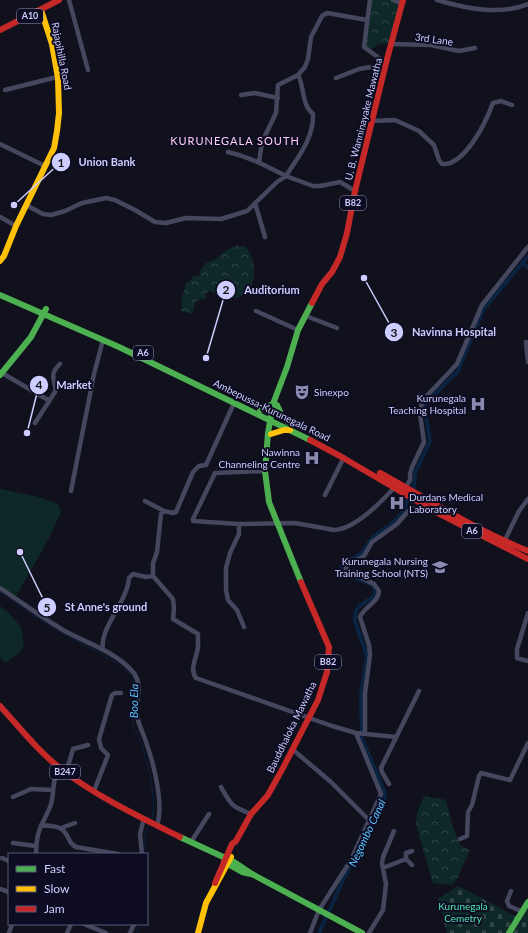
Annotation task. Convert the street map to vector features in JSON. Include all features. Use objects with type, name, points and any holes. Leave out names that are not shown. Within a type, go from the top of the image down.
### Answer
[{"type":"main road","name":"A10","points":[[0,30],[59,0]]},
{"type":"main road","name":"U. B. Wanninayake Mawatha","points":[[273,419],[277,396],[298,330],[322,284],[332,272],[340,257],[402,2]]},
{"type":"main road","name":"Rajapihilla Road","points":[[0,261],[4,256],[16,226],[54,148],[57,134],[60,99],[48,30],[41,10]]},
{"type":"main road","name":"Ambepussa-Kurunegala Road","points":[[0,290],[234,403],[260,413],[347,453],[528,559]]},
{"type":"main road","name":"Ambepussa-Kurunegala Road","points":[[0,295],[45,311],[144,353],[216,388],[260,413]]},
{"type":"main road","points":[[1,374],[31,337],[45,311]]},
{"type":"main road","points":[[275,404],[290,427],[270,433],[260,413],[275,404]]},
{"type":"main road","name":"Bauddhaloka Mawatha","points":[[226,861],[236,846],[236,840],[251,814],[268,795],[309,718],[324,683],[327,672],[328,647],[325,636],[302,585],[269,502],[265,472],[268,441],[273,419]]},
{"type":"main road","name":"Ambepussa-Kurunegala Road","points":[[290,427],[344,457],[422,505],[503,544],[528,551]]},
{"type":"main road","name":"B247","points":[[0,706],[60,768],[94,791],[226,861],[242,872],[252,874],[331,916],[354,931],[362,933]]},
{"type":"main road","name":"B82","points":[[198,933],[206,903],[226,861]]},
{"type":"main road","points":[[509,933],[528,902]]},
{"type":"street","points":[[69,0],[88,70]]},
{"type":"street","points":[[370,0],[366,20],[364,47],[386,63]]},
{"type":"street","points":[[393,0],[402,2]]},
{"type":"street","points":[[437,0],[503,11],[528,4]]},
{"type":"street","points":[[259,162],[262,142],[276,113],[278,85],[298,75],[304,68],[308,59],[311,36],[322,16],[327,14],[366,20]]},
{"type":"street","name":"3rd Lane","points":[[392,44],[431,45],[459,51],[474,48]]},
{"type":"street","points":[[336,78],[359,69],[371,67],[383,76]]},
{"type":"street","points":[[26,205],[43,214],[51,215],[65,211],[82,203],[106,198],[115,200],[136,210],[156,222],[166,223],[186,218],[221,219],[247,211],[277,182],[286,176],[308,140],[314,123],[313,114],[309,111],[306,104],[298,75]]},
{"type":"street","points":[[5,90],[57,77]]},
{"type":"street","points":[[241,95],[256,93],[278,98]]},
{"type":"street","points":[[372,121],[395,120],[419,131],[434,145],[439,160],[442,164],[448,164],[456,161],[472,142],[488,117],[494,104],[501,101],[512,105]]},
{"type":"street","points":[[0,144],[45,166]]},
{"type":"street","points":[[228,152],[259,162],[286,176],[313,186],[340,182],[355,191]]},
{"type":"street","points":[[255,204],[265,237]]},
{"type":"street","points":[[0,217],[16,226]]},
{"type":"street","points":[[406,487],[410,480],[412,467],[424,442],[420,414],[422,401],[457,364],[482,305],[528,247]]},
{"type":"street","points":[[256,311],[298,330]]},
{"type":"street","points":[[306,316],[337,328]]},
{"type":"street","points":[[71,491],[94,374],[103,340]]},
{"type":"street","points":[[526,342],[528,362]]},
{"type":"street","points":[[35,422],[56,389],[53,376],[60,364]]},
{"type":"street","points":[[1,374],[48,400]]},
{"type":"street","points":[[145,501],[164,511],[173,513],[176,512],[193,472],[199,466],[206,465],[234,403]]},
{"type":"street","points":[[325,495],[344,457]]},
{"type":"street","points":[[265,472],[215,473],[193,518],[193,521],[239,524],[295,524],[340,530],[366,515],[394,488]]},
{"type":"street","points":[[503,544],[519,511],[528,499]]},
{"type":"street","points":[[365,734],[365,693],[370,655],[369,645],[360,617],[364,610],[378,597],[379,591],[374,584],[348,571],[346,568],[348,564],[364,556],[372,542],[397,524],[411,508],[418,510],[422,505]]},
{"type":"street","points":[[164,511],[161,514],[157,552],[153,563],[153,576],[173,599],[173,619],[198,634],[198,647],[193,671],[196,678],[262,702],[356,733],[396,737]]},
{"type":"street","points":[[239,524],[239,534],[230,553],[226,568],[226,590],[228,600],[237,610],[244,627]]},
{"type":"street","points":[[103,650],[102,646],[106,631],[128,586],[129,578],[133,574],[146,577],[153,576]]},
{"type":"street","points":[[0,588],[43,618],[76,638],[103,650],[133,672],[139,688],[137,715],[153,766],[160,802],[160,817],[155,824]]},
{"type":"street","points":[[528,613],[517,649],[517,658],[528,661]]},
{"type":"street","points":[[389,784],[381,768],[419,691]]},
{"type":"street","points":[[94,791],[108,755],[101,748],[99,739],[112,695],[115,693],[121,693]]},
{"type":"street","points":[[310,933],[320,910],[350,860],[381,794],[356,733]]},
{"type":"street","points":[[460,839],[467,836],[468,812],[472,805],[481,773],[510,780],[528,743]]},
{"type":"street","points":[[66,773],[73,749],[88,745]]},
{"type":"street","points":[[292,749],[331,782],[369,820]]},
{"type":"street","points":[[36,853],[37,836],[49,811],[52,801],[54,778],[60,768]]},
{"type":"street","points":[[221,787],[234,807],[251,814]]},
{"type":"street","points":[[13,797],[31,789],[52,790]]},
{"type":"street","points":[[191,842],[209,814]]},
{"type":"street","points":[[142,853],[140,834],[144,818]]},
{"type":"street","points":[[41,825],[61,828],[75,823]]},
{"type":"street","points":[[61,828],[66,833],[70,843],[76,847],[112,853]]},
{"type":"street","points":[[369,933],[383,910],[386,884],[383,868],[383,857],[394,831]]},
{"type":"street","points":[[14,843],[36,846]]},
{"type":"street","points":[[412,852],[406,853],[406,859],[412,865]]},
{"type":"street","points":[[2,858],[8,861]]},
{"type":"street","points":[[383,868],[406,859]]},
{"type":"street","points":[[511,891],[507,901],[509,906],[523,912]]},
{"type":"street","points":[[86,925],[106,933]]},
{"type":"green space","points":[[372,0],[401,0],[390,43],[377,45],[372,49],[369,49],[365,45]]},
{"type":"green space","points":[[236,246],[245,246],[252,259],[254,267],[252,283],[244,295],[236,298],[209,291],[206,294],[206,298],[196,301],[192,314],[181,311],[181,302],[186,283],[191,280],[193,276],[199,276],[201,269],[206,263],[216,259],[225,251]]},
{"type":"green space","points":[[0,489],[35,496],[58,504],[61,512],[49,538],[15,598],[0,588]]},
{"type":"green space","points":[[0,606],[8,612],[21,627],[24,646],[20,652],[5,663],[0,657]]},
{"type":"green space","points":[[424,796],[446,800],[453,828],[461,846],[470,850],[457,879],[452,885],[433,883],[416,825],[417,814]]},
{"type":"green space","name":"Kurunegala Cemetry","points":[[458,886],[521,919],[528,907],[528,933],[447,933],[438,899]]},
{"type":"waterway","name":"Negombo Canal","points":[[319,933],[344,878],[384,802],[385,793],[362,739],[361,695],[367,656],[355,621],[356,611],[373,596],[375,589],[372,585],[345,574],[341,567],[343,564],[362,553],[373,537],[395,521],[402,513],[414,486],[415,473],[430,441],[424,405],[458,371],[483,310],[528,256]]},
{"type":"waterway","name":"Negombo Canal","points":[[522,263],[528,267]]},
{"type":"waterway","name":"Boo Ela","points":[[0,592],[53,628],[117,663],[134,678],[132,718],[149,770],[153,792],[152,819]]},
{"type":"waterway","name":"Boo Ela","points":[[144,853],[144,837],[149,825]]},
{"type":"waterway","name":"Boo Ela","points":[[137,933],[140,925]]},
{"type":"traffic: fast","points":[[0,295],[119,347],[310,440]]},
{"type":"traffic: fast","points":[[301,582],[269,502],[265,471],[268,433],[273,404],[287,367],[298,330],[312,303]]},
{"type":"traffic: fast","points":[[0,375],[31,337],[46,309]]},
{"type":"traffic: fast","points":[[260,410],[273,404]]},
{"type":"traffic: fast","points":[[277,405],[282,416],[291,424]]},
{"type":"traffic: fast","points":[[180,837],[234,862],[252,874],[362,933]]},
{"type":"traffic: fast","points":[[224,862],[242,872],[251,874]]},
{"type":"traffic: fast","points":[[509,933],[528,902]]},
{"type":"traffic: slow","points":[[0,261],[4,256],[16,226],[54,148],[57,131],[59,113],[58,78],[52,44],[41,10]]},
{"type":"traffic: slow","points":[[271,434],[284,430],[290,430]]},
{"type":"traffic: slow","points":[[198,933],[206,903],[231,857]]},
{"type":"traffic: jam","points":[[0,30],[59,0]]},
{"type":"traffic: jam","points":[[312,303],[322,284],[332,272],[340,257],[347,233],[355,191],[386,63],[403,0]]},
{"type":"traffic: jam","points":[[310,440],[434,511],[528,559]]},
{"type":"traffic: jam","points":[[380,473],[471,524],[528,551]]},
{"type":"traffic: jam","points":[[215,883],[232,844],[236,841],[251,814],[268,795],[284,766],[318,700],[327,672],[329,647],[301,582]]},
{"type":"traffic: jam","points":[[0,706],[29,739],[61,769],[89,789],[180,837]]},
{"type":"place","name":"Union Bank","points":[[14,205]]},
{"type":"place","name":"Navinna Hospital","points":[[364,278]]},
{"type":"place","name":"Auditorium","points":[[206,358]]},
{"type":"place","name":"Sinexpo","points":[[302,392]]},
{"type":"place","name":"Kurunegala Teaching Hospital","points":[[478,404]]},
{"type":"place","name":"Market","points":[[27,433]]},
{"type":"place","name":"Nawinna Channeling Centre","points":[[312,458]]},
{"type":"place","name":"Durdans Medical Laboratory","points":[[397,503]]},
{"type":"place","name":"St Anne's ground","points":[[20,552]]},
{"type":"place","name":"Kurunegala Nursing Training School (NTS)","points":[[440,567]]},
{"type":"district","name":"KURUNEGALA SOUTH","points":[[235,141]]}]
